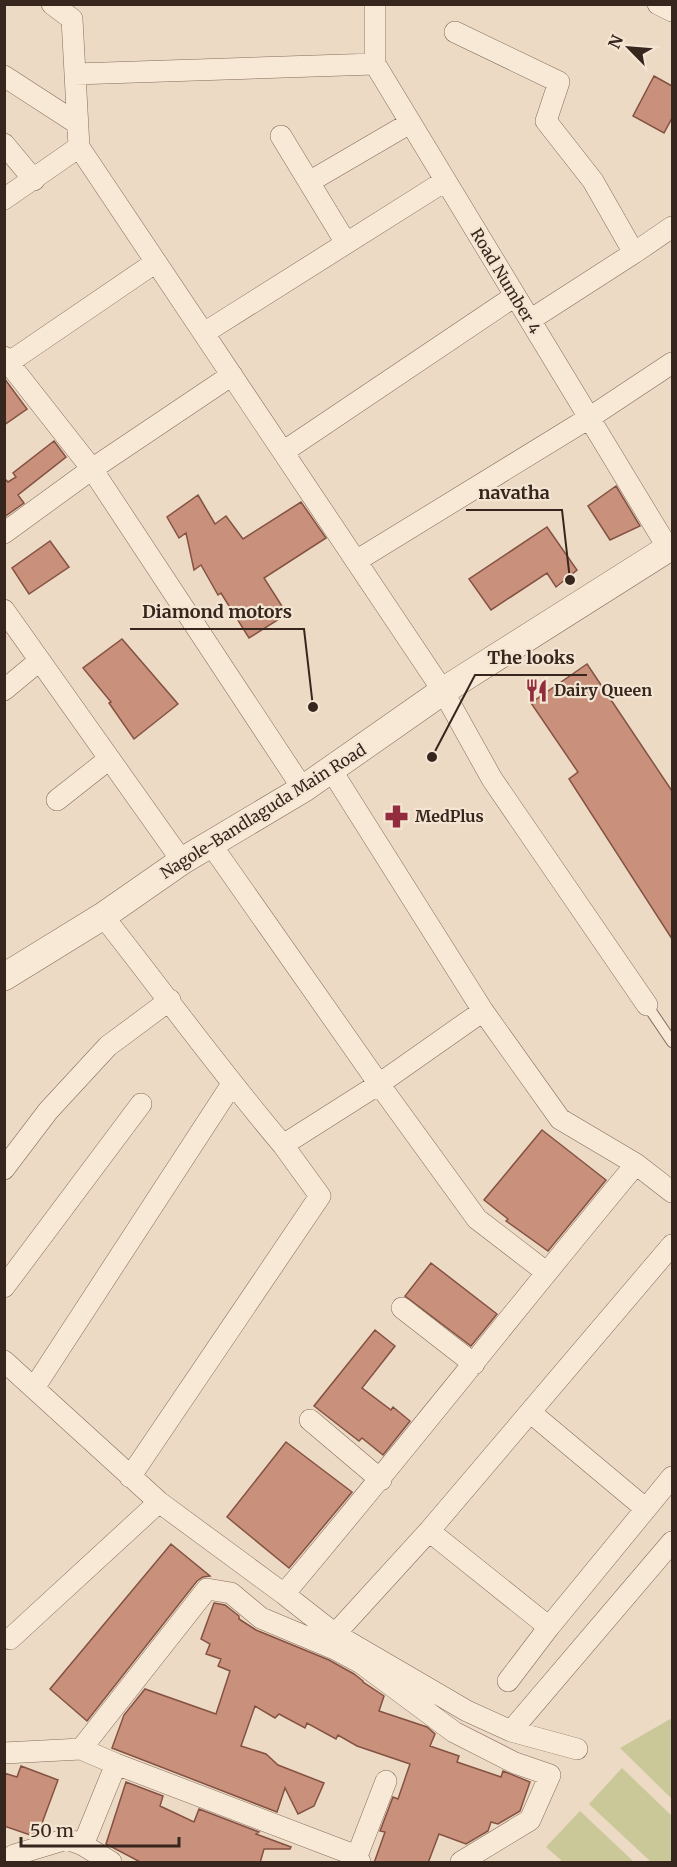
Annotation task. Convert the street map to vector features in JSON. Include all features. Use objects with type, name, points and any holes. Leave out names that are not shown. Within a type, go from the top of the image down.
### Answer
[{"type":"street","points":[[52,4],[72,18],[79,147],[443,691],[492,779],[647,1005]]},
{"type":"street","points":[[75,74],[375,64],[375,4]]},
{"type":"street","points":[[658,4],[672,11]]},
{"type":"street","points":[[455,32],[559,82],[546,121],[592,182],[634,254]]},
{"type":"street","name":"Road Number 4","points":[[375,64],[589,418],[670,547]]},
{"type":"street","points":[[4,76],[78,124]]},
{"type":"street","points":[[309,182],[410,123]]},
{"type":"street","points":[[281,136],[346,243]]},
{"type":"street","points":[[4,144],[34,180]]},
{"type":"street","points":[[4,199],[79,147]]},
{"type":"street","points":[[204,333],[445,181]]},
{"type":"street","points":[[530,320],[672,227]]},
{"type":"street","points":[[156,262],[6,360],[92,468],[303,789]]},
{"type":"street","points":[[283,452],[515,296]]},
{"type":"street","points":[[357,561],[589,418],[672,363]]},
{"type":"street","points":[[4,533],[92,468],[232,375]]},
{"type":"street","name":"Nagole-Bandlaguda Main Road","points":[[4,977],[103,916],[210,843],[303,789],[443,691],[670,547]]},
{"type":"street","points":[[4,610],[182,861]]},
{"type":"street","points":[[4,690],[39,661]]},
{"type":"street","points":[[57,800],[109,759]]},
{"type":"street","points":[[330,768],[483,1011],[560,1119],[636,1164],[672,1192]]},
{"type":"street","points":[[210,843],[477,1219],[546,1272]]},
{"type":"street","points":[[103,916],[170,1000],[232,1084],[283,1145],[320,1196],[130,1477]]},
{"type":"street","points":[[4,1169],[48,1111],[108,1046],[170,1000]]},
{"type":"street","points":[[283,1145],[379,1084],[483,1011]]},
{"type":"street","points":[[34,1388],[232,1084]]},
{"type":"street","points":[[4,1287],[141,1104]]},
{"type":"street","points":[[284,1594],[381,1480],[546,1272],[636,1164]]},
{"type":"street","points":[[335,1634],[429,1531],[672,1245]]},
{"type":"street","points":[[402,1308],[474,1364]]},
{"type":"street","points":[[4,1361],[159,1502],[335,1634],[467,1711],[511,1731],[577,1749]]},
{"type":"street","points":[[530,1412],[646,1509]]},
{"type":"street","points":[[310,1420],[381,1480]]},
{"type":"street","points":[[508,1681],[549,1627],[672,1477]]},
{"type":"street","points":[[10,1640],[159,1502]]},
{"type":"street","points":[[429,1531],[549,1627]]},
{"type":"street","points":[[511,1731],[672,1542]]},
{"type":"street","points":[[81,1749],[207,1589],[231,1593],[261,1618],[335,1649],[361,1663],[454,1732],[514,1763],[550,1775],[530,1820],[461,1863]]},
{"type":"street","points":[[4,1753],[81,1749],[358,1859],[386,1781]]},
{"type":"street","points":[[83,1845],[116,1764]]},
{"type":"street","points":[[6,1863],[14,1855],[67,1839],[83,1845],[111,1863]]},
{"type":"lane","points":[[647,1005],[672,1042]]},
{"type":"shaded area","points":[[672,1718],[672,1799],[620,1748]]},
{"type":"shaded area","points":[[622,1768],[672,1816],[672,1862],[651,1862],[589,1804]]},
{"type":"shaded area","points":[[580,1811],[634,1862],[563,1862],[546,1847]]},
{"type":"building","points":[[654,76],[672,86],[672,118],[664,133],[633,116]]},
{"type":"building","points":[[4,378],[27,409],[4,425]]},
{"type":"building","points":[[54,441],[66,457],[18,495],[24,503],[4,517],[4,478],[8,482],[16,477],[13,473]]},
{"type":"building","points":[[616,486],[640,526],[610,540],[588,506]]},
{"type":"building","points":[[198,495],[215,524],[226,516],[243,539],[301,502],[326,538],[264,578],[287,614],[249,638],[221,593],[218,595],[201,565],[194,570],[186,533],[179,538],[167,517]]},
{"type":"building","points":[[547,527],[577,570],[556,587],[547,573],[491,610],[469,579]]},
{"type":"building","points":[[50,541],[69,567],[29,594],[12,568]]},
{"type":"building","points":[[122,639],[178,704],[134,739],[109,703],[111,702],[83,668]]},
{"type":"building","points":[[587,664],[672,791],[672,939],[569,779],[578,772],[531,703]]},
{"type":"building","points":[[542,1130],[606,1180],[548,1251],[506,1221],[508,1219],[484,1200]]},
{"type":"building","points":[[431,1263],[497,1314],[471,1346],[405,1296]]},
{"type":"building","points":[[375,1330],[395,1346],[362,1388],[391,1410],[393,1407],[410,1421],[383,1455],[362,1438],[359,1441],[314,1406]]},
{"type":"building","points":[[286,1442],[352,1492],[289,1568],[227,1517]]},
{"type":"building","points":[[171,1544],[210,1576],[197,1581],[87,1721],[50,1689]]},
{"type":"building","points":[[214,1603],[225,1605],[239,1616],[239,1619],[256,1630],[329,1660],[354,1674],[384,1696],[379,1711],[427,1727],[435,1734],[430,1746],[459,1756],[457,1762],[501,1777],[503,1771],[530,1782],[520,1811],[498,1824],[491,1822],[488,1831],[466,1844],[439,1834],[428,1863],[374,1863],[385,1832],[380,1831],[393,1797],[398,1799],[410,1764],[357,1746],[338,1735],[336,1739],[307,1723],[305,1728],[279,1714],[275,1718],[255,1706],[241,1746],[266,1754],[278,1765],[324,1783],[314,1806],[298,1814],[285,1788],[277,1812],[112,1748],[124,1715],[145,1689],[216,1714],[230,1671],[218,1666],[221,1659],[206,1654],[210,1644],[201,1639]]},
{"type":"building","points":[[21,1766],[58,1780],[38,1834],[33,1836],[4,1826],[4,1773],[17,1777]]},
{"type":"building","points":[[126,1782],[163,1796],[160,1806],[194,1822],[199,1809],[291,1847],[290,1849],[264,1849],[260,1863],[142,1863],[106,1844]]},
{"type":"place","name":"navatha","points":[[570,580]]},
{"type":"place","name":"Dairy Queen","points":[[536,690]]},
{"type":"place","name":"Diamond motors","points":[[313,707]]},
{"type":"place","name":"The looks","points":[[432,757]]},
{"type":"place","name":"MedPlus","points":[[397,816]]}]
